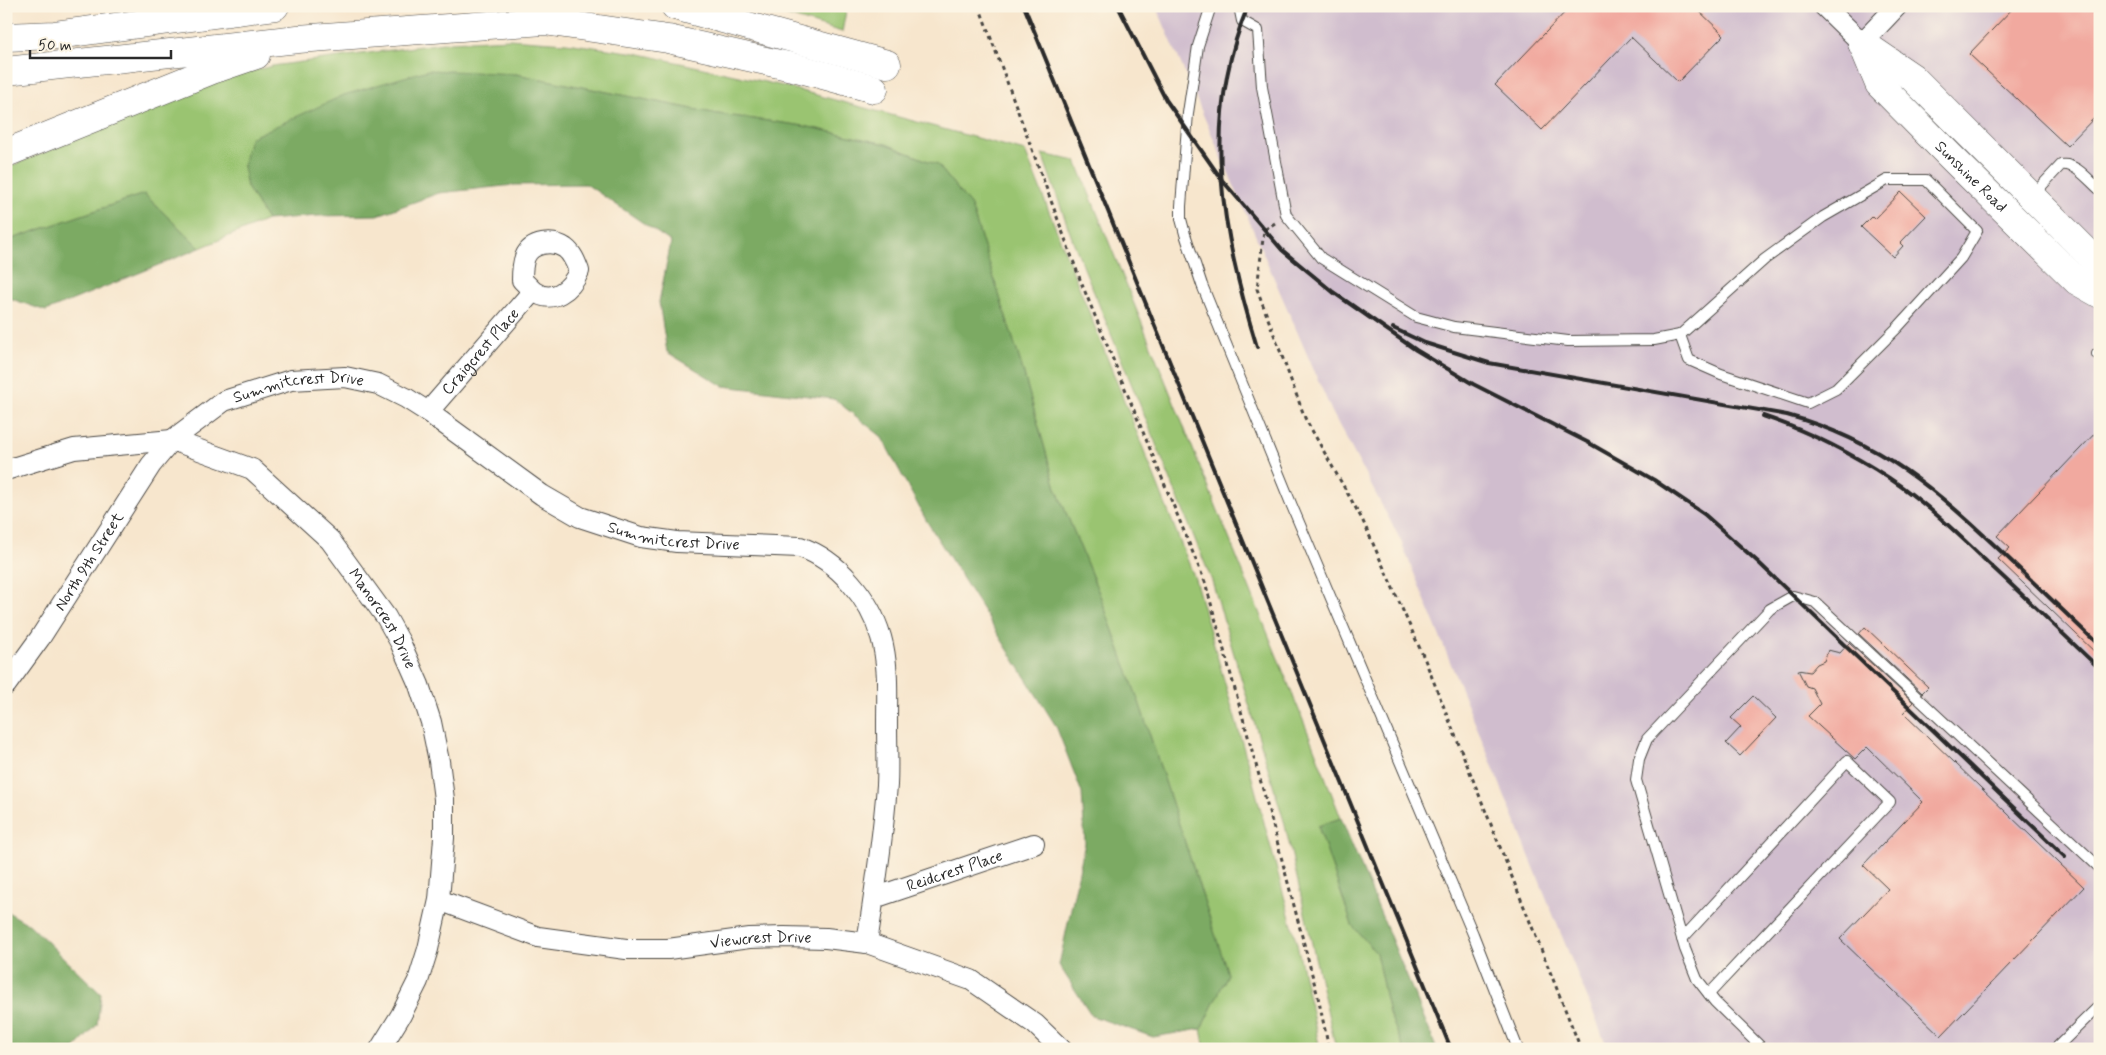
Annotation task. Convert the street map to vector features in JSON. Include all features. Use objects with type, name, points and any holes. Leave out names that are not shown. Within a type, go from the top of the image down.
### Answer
[{"type":"main road","points":[[6,37],[55,35],[275,6]]},
{"type":"main road","points":[[675,6],[887,64]]},
{"type":"main road","points":[[6,71],[298,39],[544,22],[668,39],[797,68],[874,89]]},
{"type":"main road","points":[[6,153],[212,70],[298,39]]},
{"type":"main road","name":"Sunshine Road","points":[[1862,43],[1879,84],[2077,281],[2100,294]]},
{"type":"main road","name":"Sunshine Road","points":[[1862,43],[1912,77],[2090,255],[2100,268]]},
{"type":"street","name":"Sunshine Road","points":[[1824,6],[1862,43]]},
{"type":"street","points":[[1862,43],[1897,6]]},
{"type":"street","name":"Craigcrest Place","points":[[428,412],[533,291]]},
{"type":"street","name":"Summitcrest Drive","points":[[172,440],[224,401],[291,380],[345,377],[378,384],[428,412],[542,495],[580,517],[640,537],[677,542],[800,547],[815,552],[833,564],[847,578],[862,598],[881,637],[887,680],[887,784],[867,943]]},
{"type":"street","name":"Manorcrest Drive","points":[[6,470],[74,449],[172,440],[252,469],[330,540],[386,617],[400,642],[419,685],[431,722],[444,799],[444,838],[439,900],[428,949],[418,981],[401,1015],[380,1049]]},
{"type":"street","name":"North 9th Street","points":[[6,685],[40,638],[151,465],[172,440]]},
{"type":"street","name":"Reidcrest Place","points":[[874,898],[1034,844]]},
{"type":"street","name":"Viewcrest Drive","points":[[439,900],[538,937],[626,949],[668,949],[749,938],[784,937],[826,938],[867,943],[971,980],[1034,1024],[1061,1049]]},
{"type":"lane","points":[[1211,6],[1198,46],[1188,114],[1181,206],[1181,220],[1185,234],[1202,285],[1292,506],[1473,934],[1518,1049]]},
{"type":"lane","points":[[1238,6],[1242,21],[1258,30],[1262,87],[1286,215],[1320,258],[1416,317],[1454,327],[1568,341],[1654,340],[1680,335],[1765,259],[1823,217],[1887,180],[1926,180],[1977,231],[1961,258],[1898,327],[1836,389],[1808,403],[1721,374],[1689,360],[1680,335]]},
{"type":"lane","points":[[2031,197],[2065,164],[2075,168],[2100,190]]},
{"type":"lane","points":[[2100,352],[2098,354],[2100,356]]},
{"type":"lane","points":[[1763,1049],[1709,994],[1697,979],[1682,939],[1636,780],[1640,759],[1647,739],[1770,610],[1793,596],[1815,602],[2100,868]]},
{"type":"lane","points":[[1682,939],[1847,761],[1890,802],[1709,994]]},
{"type":"lane","points":[[2055,1049],[2100,1005]]},
{"type":"path","points":[[979,6],[1081,282],[1205,582],[1272,822],[1318,997],[1329,1049]]},
{"type":"path","points":[[1286,215],[1264,230],[1257,289],[1306,418],[1362,519],[1425,660],[1581,1049]]},
{"type":"shaded area","points":[[1156,6],[2100,6],[2100,1049],[1608,1049],[1400,539],[1332,412]]},
{"type":"green space","points":[[755,6],[847,6],[842,32]]},
{"type":"green space","points":[[509,39],[566,43],[636,53],[783,86],[1025,151],[1195,579],[1297,944],[1320,1049],[1205,1049],[1201,1029],[1228,974],[1140,705],[1101,598],[1056,488],[1021,364],[971,206],[938,165],[886,144],[804,126],[718,114],[516,74],[243,166],[247,187],[267,220],[200,248],[144,194],[6,241],[6,168],[229,77],[272,66],[451,42]]},
{"type":"green space","points":[[428,70],[516,74],[718,114],[804,126],[886,144],[938,165],[971,206],[1021,364],[1056,488],[1101,598],[1140,705],[1228,974],[1201,1029],[1153,1037],[1092,1016],[1059,965],[1085,843],[1082,793],[1056,726],[926,520],[881,436],[834,399],[723,386],[667,352],[659,302],[671,242],[586,184],[514,185],[439,193],[378,215],[317,216],[267,220],[247,187],[243,166],[250,138],[344,95]]},
{"type":"green space","points":[[1042,154],[1076,161],[1309,735],[1341,818],[1318,826],[1352,925],[1376,952],[1389,1013],[1404,1049],[1336,1049],[1284,821],[1212,581],[1073,241]]},
{"type":"green space","points":[[144,194],[200,248],[46,311],[6,297],[6,241]]},
{"type":"green space","points":[[1341,818],[1437,1049],[1404,1049],[1389,1013],[1376,953],[1352,925],[1318,826]]},
{"type":"green space","points":[[6,911],[30,925],[101,994],[97,1025],[74,1049],[6,1049]]},
{"type":"building","points":[[1571,6],[1694,6],[1724,35],[1678,82],[1631,37],[1542,130],[1495,85]]},
{"type":"building","points":[[2015,6],[2100,6],[2100,112],[2067,146],[1969,54]]},
{"type":"building","points":[[1901,192],[1926,216],[1900,243],[1903,246],[1893,257],[1861,227],[1872,216],[1875,219]]},
{"type":"building","points":[[2100,428],[2100,657],[1998,559],[2010,548],[1997,536]]},
{"type":"building","points":[[1865,627],[1928,687],[1922,693],[1859,634]]},
{"type":"building","points":[[1849,643],[1913,702],[1903,713],[2084,887],[1941,1036],[1840,939],[1888,889],[1863,865],[1923,802],[1867,747],[1855,759],[1808,716],[1820,704],[1812,688],[1806,686],[1798,670],[1810,672],[1817,664],[1824,661],[1828,650],[1840,653]]},
{"type":"building","points":[[1753,696],[1776,718],[1740,756],[1726,743],[1741,727],[1731,718]]},
{"type":"railway","points":[[1024,6],[1451,1049]]},
{"type":"railway","points":[[1118,6],[1166,100],[1222,180],[1282,250],[1333,292],[1416,350],[1473,384],[1589,443],[1654,480],[1704,514],[1758,562],[2065,857]]},
{"type":"railway","points":[[1248,6],[1233,49],[1224,92],[1221,177],[1234,262],[1257,347]]},
{"type":"railway","points":[[1393,328],[1425,343],[1489,363],[1787,415],[1852,439],[1880,454],[1932,490],[1981,533],[2100,646]]},
{"type":"railway","points":[[1763,416],[1796,428],[1844,451],[1902,487],[1952,529],[2100,669]]}]
